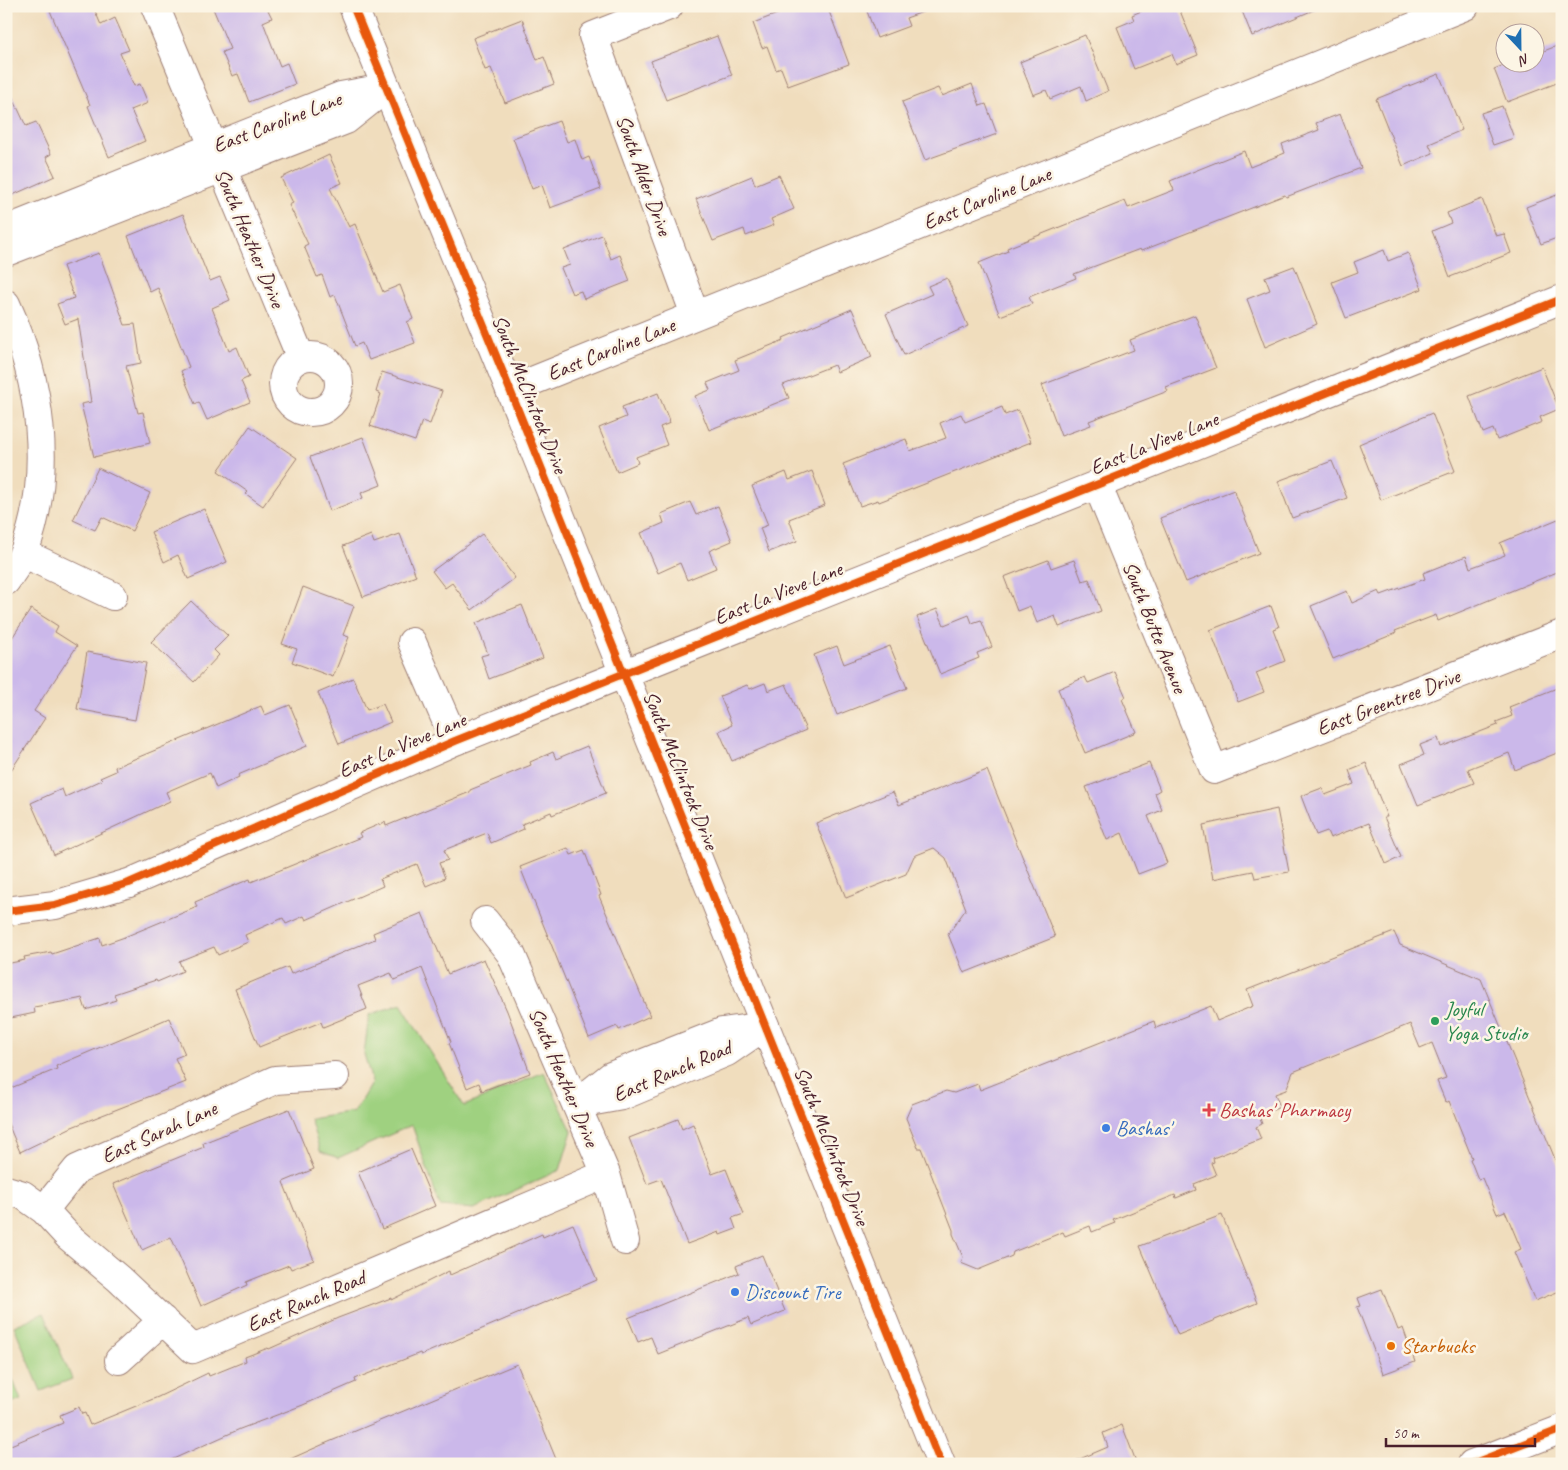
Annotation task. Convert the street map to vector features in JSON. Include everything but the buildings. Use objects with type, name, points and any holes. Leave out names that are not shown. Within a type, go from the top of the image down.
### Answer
[{"type":"street","name":"South Heather Drive","points":[[155,6],[301,358]]},
{"type":"street","name":"South McClintock Drive","points":[[352,6],[510,390],[941,1464]]},
{"type":"street","name":"South Alder Drive","points":[[668,6],[593,36],[695,315]]},
{"type":"street","name":"East Caroline Lane","points":[[510,390],[1465,6]]},
{"type":"street","name":"East Caroline Lane","points":[[6,252],[217,158],[342,96],[386,88]]},
{"type":"street","name":"East Caroline Lane","points":[[6,230],[217,158]]},
{"type":"street","name":"East La Vieve Lane","points":[[6,911],[56,905],[129,883],[455,741],[1562,299]]},
{"type":"street","points":[[6,304],[20,334],[40,416],[39,496],[24,553],[6,581]]},
{"type":"street","name":"South Butte Avenue","points":[[1096,484],[1214,770]]},
{"type":"street","points":[[24,553],[113,596]]},
{"type":"street","name":"East Greentree Drive","points":[[1214,770],[1562,634]]},
{"type":"street","points":[[412,642],[455,741]]},
{"type":"street","name":"South Heather Drive","points":[[485,921],[511,954],[606,1174],[625,1241]]},
{"type":"street","name":"East Ranch Road","points":[[576,1104],[622,1096],[727,1052],[765,1026]]},
{"type":"street","name":"East Sarah Lane","points":[[44,1210],[77,1168],[275,1080],[335,1076]]},
{"type":"street","name":"East Ranch Road","points":[[44,1210],[68,1236],[193,1349],[606,1174]]},
{"type":"street","points":[[6,1190],[23,1195],[44,1210]]},
{"type":"street","points":[[119,1360],[163,1320]]},
{"type":"street","points":[[1472,1464],[1562,1429]]},
{"type":"green space","points":[[401,1004],[464,1106],[544,1072],[572,1131],[560,1170],[474,1209],[440,1206],[412,1125],[338,1158],[320,1151],[310,1119],[354,1112],[372,1082],[364,1054],[369,1015]]},
{"type":"green space","points":[[44,1313],[72,1379],[41,1391],[14,1326]]},
{"type":"green space","points":[[6,1363],[21,1400],[6,1406]]},
{"type":"cycle path","points":[[353,6],[510,390],[941,1464]]},
{"type":"cycle path","points":[[6,911],[55,905],[129,883],[455,741],[1562,299]]},
{"type":"cycle path","points":[[1472,1464],[1562,1429]]},
{"type":"place","name":"Joyful Yoga Studio","points":[[1435,1021]]},
{"type":"place","name":"Bashas' Pharmacy","points":[[1209,1110]]},
{"type":"place","name":"Bashas'","points":[[1106,1128]]},
{"type":"place","name":"Discount Tire","points":[[735,1292]]},
{"type":"place","name":"Starbucks","points":[[1391,1346]]}]
